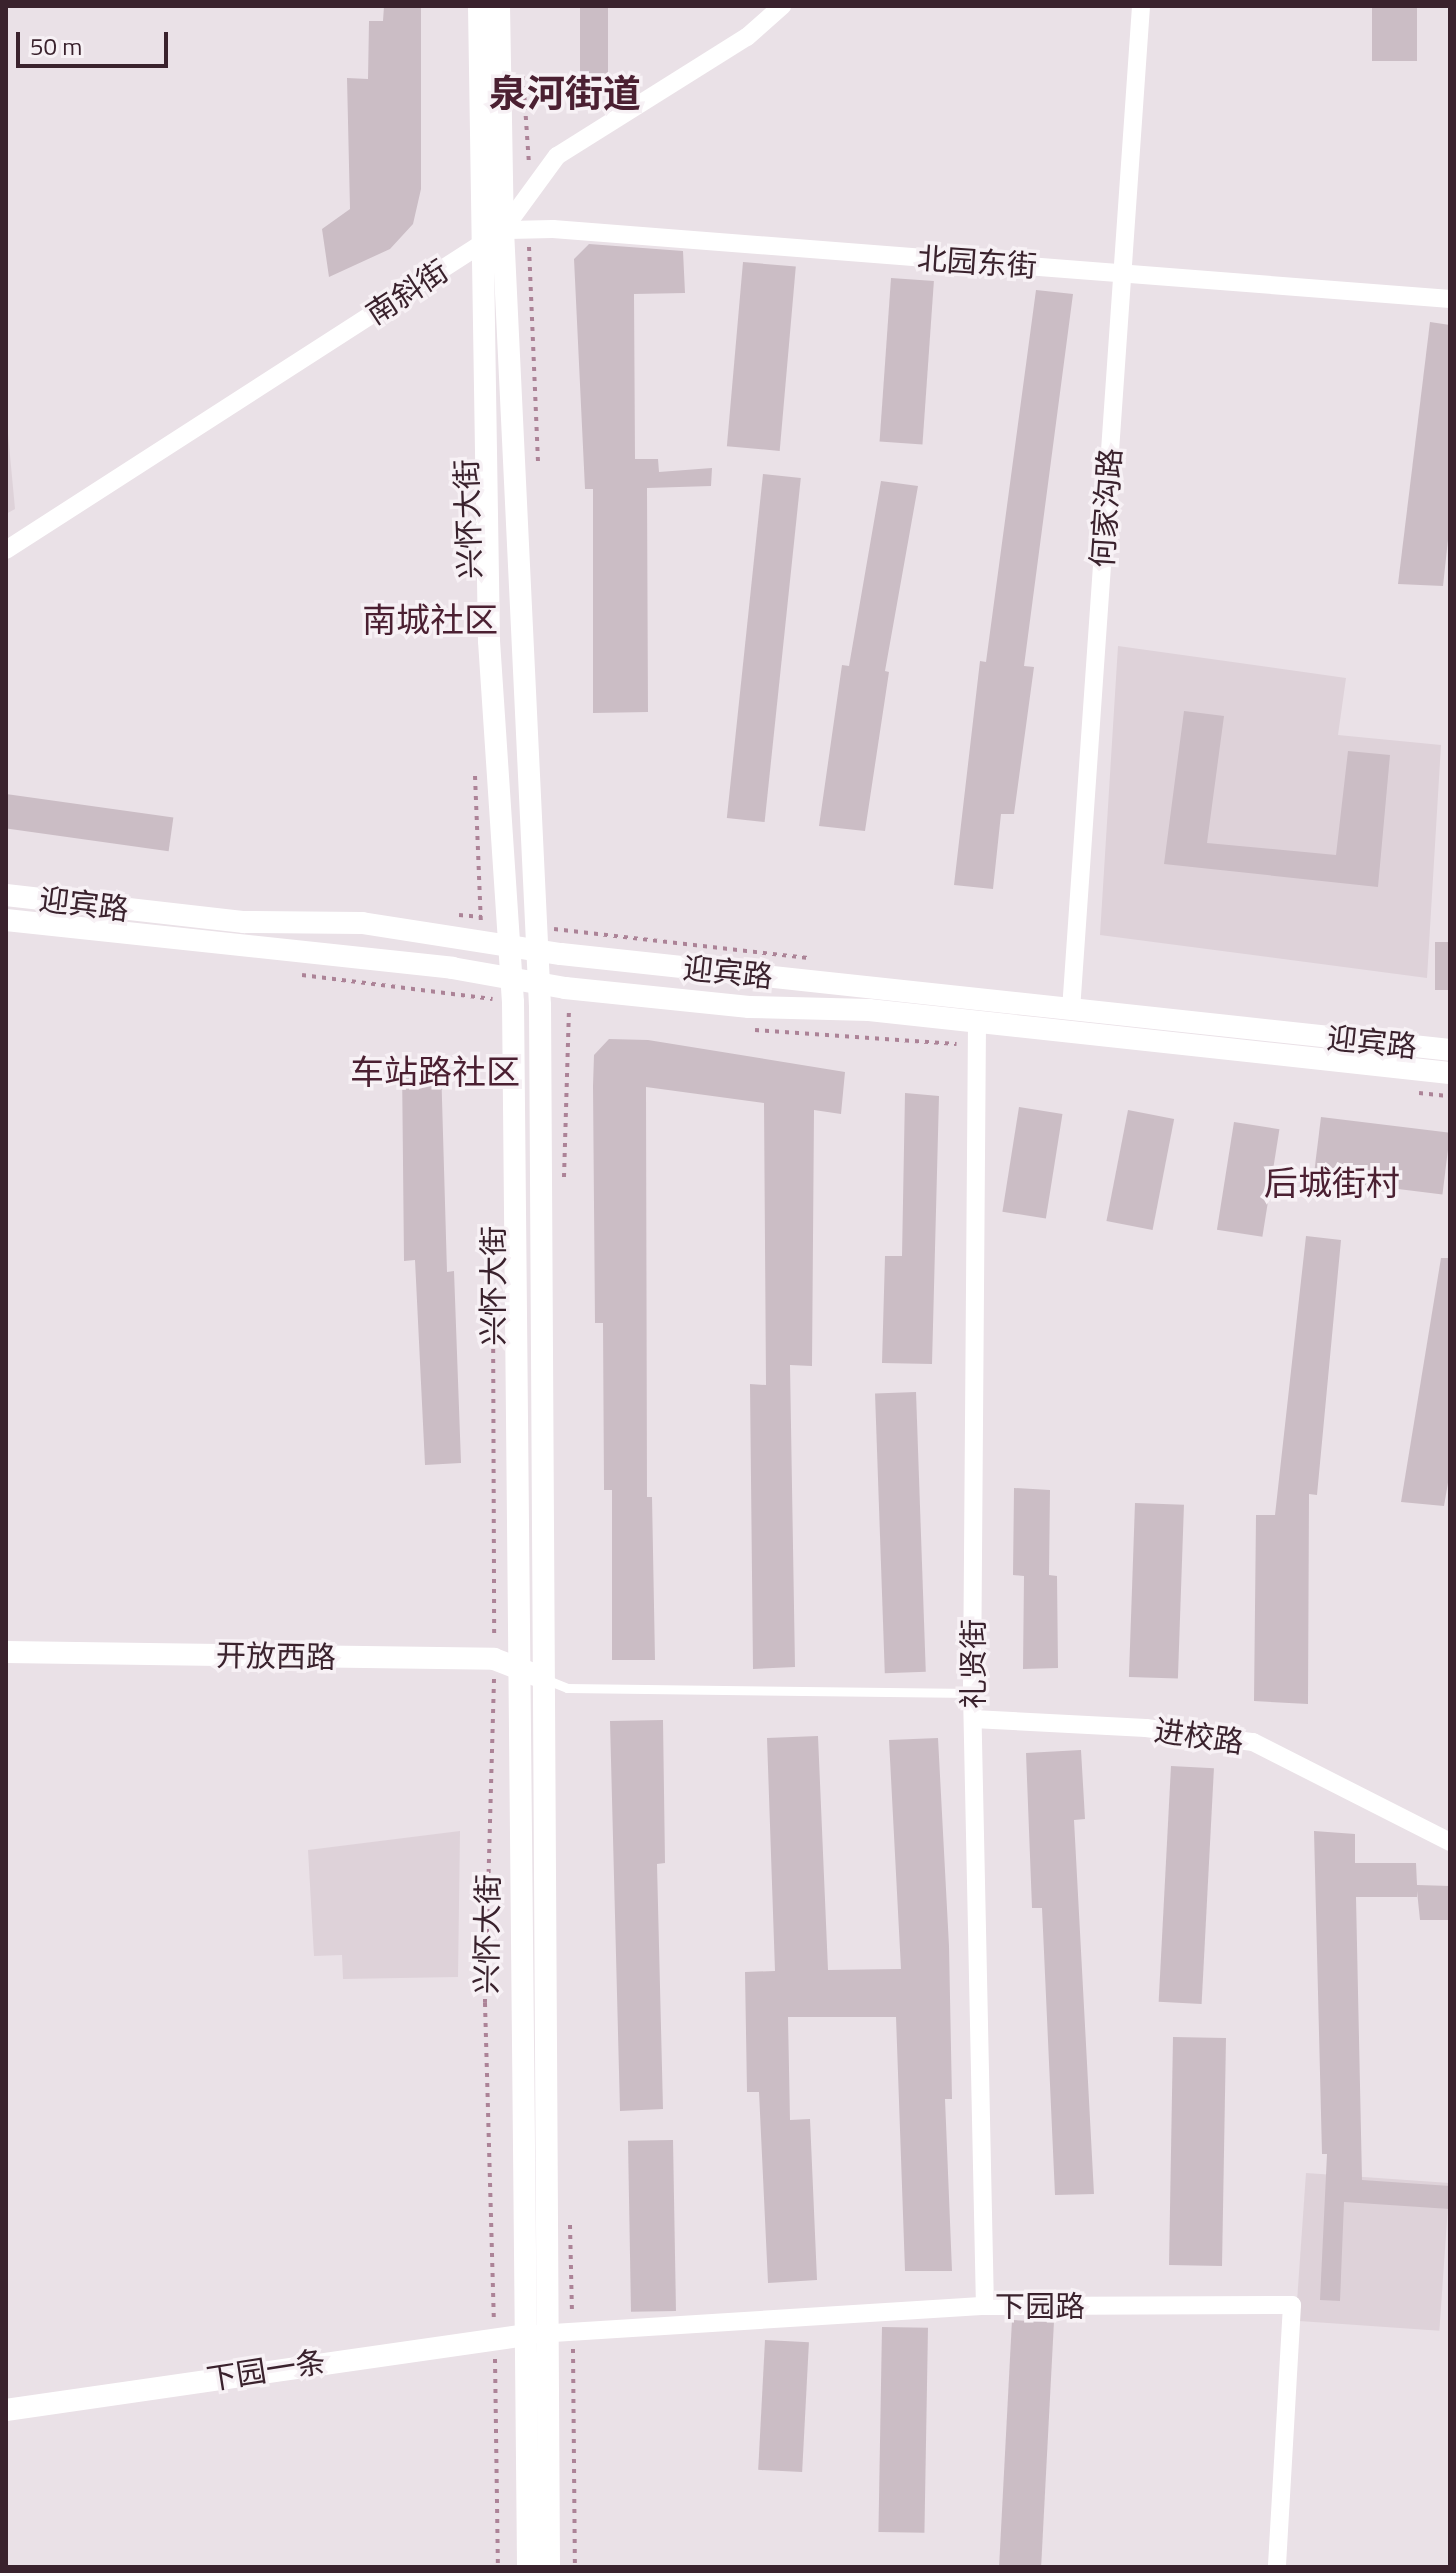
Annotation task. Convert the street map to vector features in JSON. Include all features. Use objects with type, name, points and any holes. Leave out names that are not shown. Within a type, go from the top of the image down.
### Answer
[{"type":"main road","name":"兴怀大街","points":[[479,6],[539,982],[541,1677],[537,2334],[528,2567]]},
{"type":"main road","name":"兴怀大街","points":[[499,6],[489,641],[511,977],[519,1665],[537,2334],[549,2567]]},
{"type":"main road","name":"迎宾路","points":[[6,895],[244,922],[362,923],[537,949],[1450,1050]]},
{"type":"main road","name":"迎宾路","points":[[6,920],[488,973],[749,1007],[869,1010],[1450,1073]]},
{"type":"main road","name":"开放西路","points":[[6,1652],[494,1659],[519,1665],[541,1677]]},
{"type":"main road","name":"下园一条","points":[[6,2410],[494,2335],[537,2334]]},
{"type":"street","name":"南斜街","points":[[6,550],[494,236],[557,156],[747,37],[782,6]]},
{"type":"street","name":"何家沟路","points":[[1071,1010],[1141,6]]},
{"type":"street","name":"北园东街","points":[[494,236],[553,229],[1450,299]]},
{"type":"street","name":"礼贤街","points":[[977,1022],[972,1693],[985,2306]]},
{"type":"street","name":"进校路","points":[[973,1719],[1146,1728],[1253,1742],[1450,1842]]},
{"type":"street","name":"下园路","points":[[537,2334],[985,2306],[1292,2305],[1277,2567]]},
{"type":"lane","points":[[541,1677],[567,1688],[972,1693]]},
{"type":"path","points":[[475,774],[484,939]]},
{"type":"path","points":[[488,973],[491,1012]]},
{"type":"path","name":"兴怀大街","points":[[493,1296],[494,1659],[485,2003],[498,2567]]},
{"type":"shaded area","points":[[6,413],[15,509],[6,514]]},
{"type":"shaded area","points":[[1118,646],[1346,678],[1338,735],[1441,745],[1427,978],[1100,935]]},
{"type":"shaded area","points":[[460,1831],[458,1977],[343,1979],[342,1955],[314,1956],[308,1850]]},
{"type":"shaded area","points":[[1306,2173],[1450,2183],[1439,2331],[1296,2321]]},
{"type":"building","points":[[384,6],[421,6],[421,189],[413,224],[390,249],[329,277],[322,229],[350,209],[347,78],[368,79],[369,21],[383,21]]},
{"type":"building","points":[[580,6],[608,6],[608,92],[580,92]]},
{"type":"building","points":[[1372,6],[1417,6],[1417,61],[1372,61]]},
{"type":"building","points":[[589,244],[683,251],[685,293],[634,294],[635,459],[658,459],[659,472],[712,468],[711,486],[647,488],[648,712],[593,713],[593,489],[585,489],[574,259]]},
{"type":"building","points":[[743,262],[796,267],[780,451],[727,446]]},
{"type":"building","points":[[891,278],[934,281],[922,445],[880,442]]},
{"type":"building","points":[[1036,290],[1073,294],[1024,666],[1034,667],[1014,814],[1001,814],[993,889],[954,885],[980,661],[986,662]]},
{"type":"building","points":[[1430,322],[1450,325],[1450,521],[1443,586],[1398,584]]},
{"type":"building","points":[[763,474],[801,478],[765,822],[727,818]]},
{"type":"building","points":[[881,481],[918,486],[885,671],[889,672],[865,831],[819,826],[842,665],[849,666]]},
{"type":"building","points":[[1184,711],[1224,716],[1207,843],[1336,855],[1348,751],[1390,755],[1378,887],[1164,864]]},
{"type":"building","points":[[6,794],[173,818],[169,851],[6,828]]},
{"type":"building","points":[[1435,942],[1450,942],[1450,990],[1435,990]]},
{"type":"building","points":[[609,1039],[648,1040],[845,1072],[841,1114],[814,1110],[812,1366],[790,1365],[795,1667],[753,1669],[750,1384],[766,1385],[764,1103],[646,1087],[647,1497],[652,1497],[655,1660],[612,1660],[612,1490],[604,1490],[603,1323],[595,1323],[593,1086],[594,1055]]},
{"type":"building","points":[[402,1065],[441,1065],[447,1272],[454,1271],[461,1463],[425,1465],[415,1260],[404,1261]]},
{"type":"building","points":[[905,1093],[939,1096],[932,1364],[882,1363],[885,1256],[902,1256]]},
{"type":"building","points":[[1019,1107],[1062,1114],[1046,1219],[1002,1212]]},
{"type":"building","points":[[1128,1110],[1174,1119],[1153,1230],[1106,1221]]},
{"type":"building","points":[[1321,1117],[1450,1133],[1442,1194],[1313,1179]]},
{"type":"building","points":[[1234,1122],[1279,1129],[1262,1237],[1217,1230]]},
{"type":"building","points":[[1306,1236],[1341,1240],[1317,1495],[1309,1494],[1308,1704],[1254,1701],[1256,1515],[1275,1515]]},
{"type":"building","points":[[1441,1258],[1450,1258],[1450,1471],[1444,1506],[1401,1502]]},
{"type":"building","points":[[916,1392],[926,1672],[885,1673],[875,1393]]},
{"type":"building","points":[[1014,1488],[1050,1490],[1049,1575],[1057,1576],[1058,1668],[1023,1669],[1024,1576],[1013,1575]]},
{"type":"building","points":[[1135,1503],[1184,1505],[1178,1679],[1129,1677]]},
{"type":"building","points":[[663,1720],[665,1863],[657,1864],[663,2109],[620,2111],[610,1721]]},
{"type":"building","points":[[818,1736],[828,1970],[901,1969],[889,1740],[938,1738],[949,1946],[952,2099],[945,2099],[952,2271],[905,2271],[896,2017],[788,2017],[790,2120],[810,2119],[817,2280],[768,2283],[759,2092],[747,2092],[745,1972],[775,1971],[767,1738]]},
{"type":"building","points":[[1081,1750],[1085,1819],[1074,1820],[1094,2194],[1055,2195],[1042,1908],[1032,1908],[1026,1753]]},
{"type":"building","points":[[1171,1766],[1214,1768],[1202,2004],[1159,2002]]},
{"type":"building","points":[[1314,1831],[1355,1834],[1355,1863],[1416,1863],[1417,1885],[1450,1886],[1450,1920],[1420,1920],[1417,1891],[1417,1897],[1356,1897],[1362,2180],[1450,2186],[1450,2209],[1344,2202],[1340,2301],[1320,2300],[1327,2154],[1322,2154]]},
{"type":"building","points":[[1173,2037],[1226,2038],[1222,2266],[1169,2265]]},
{"type":"building","points":[[673,2140],[676,2311],[631,2312],[628,2141]]},
{"type":"building","points":[[1012,2320],[1054,2322],[1041,2567],[999,2567]]},
{"type":"building","points":[[882,2327],[928,2328],[924,2533],[878,2532]]},
{"type":"building","points":[[765,2340],[809,2342],[802,2472],[758,2470]]},
{"type":"district","name":"泉河街道","points":[[565,94]]},
{"type":"district","name":"南城社区","points":[[430,620]]},
{"type":"district","name":"车站路社区","points":[[435,1072]]},
{"type":"district","name":"后城街村","points":[[1332,1183]]}]
